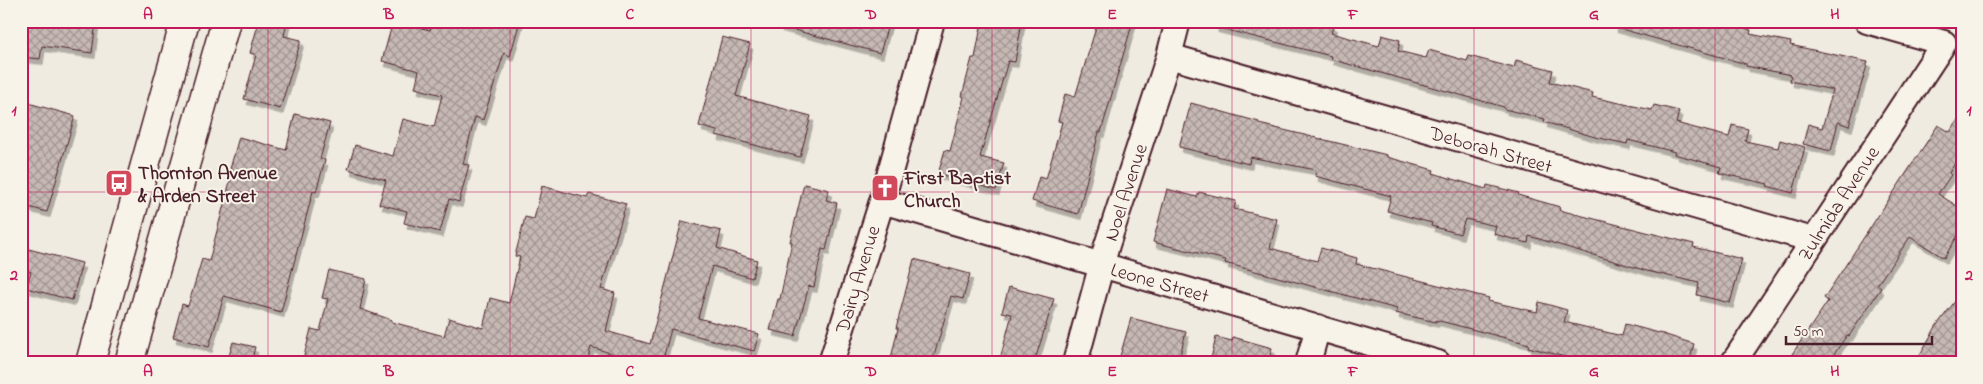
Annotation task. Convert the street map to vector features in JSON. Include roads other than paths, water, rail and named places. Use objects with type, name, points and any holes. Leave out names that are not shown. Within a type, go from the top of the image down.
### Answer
[{"type":"main road","points":[[90,363],[185,21]]},
{"type":"main road","points":[[129,363],[226,21]]},
{"type":"street","name":"Dairy Avenue","points":[[831,363],[882,201],[932,21]]},
{"type":"street","name":"Noel Avenue","points":[[1075,363],[1102,266],[1169,56],[1178,21]]},
{"type":"street","name":"Zulmida Avenue","points":[[1733,363],[1944,43],[1867,21]]},
{"type":"street","name":"Deborah Street","points":[[1169,56],[1813,240]]},
{"type":"street","name":"Leone Street","points":[[882,201],[1438,363]]},
{"type":"street","points":[[1308,363],[1318,327]]},
{"type":"place","name":"Thornton Avenue & Arden Street","points":[[119,183]]},
{"type":"place","name":"First Baptist Church","points":[[885,188]]}]
